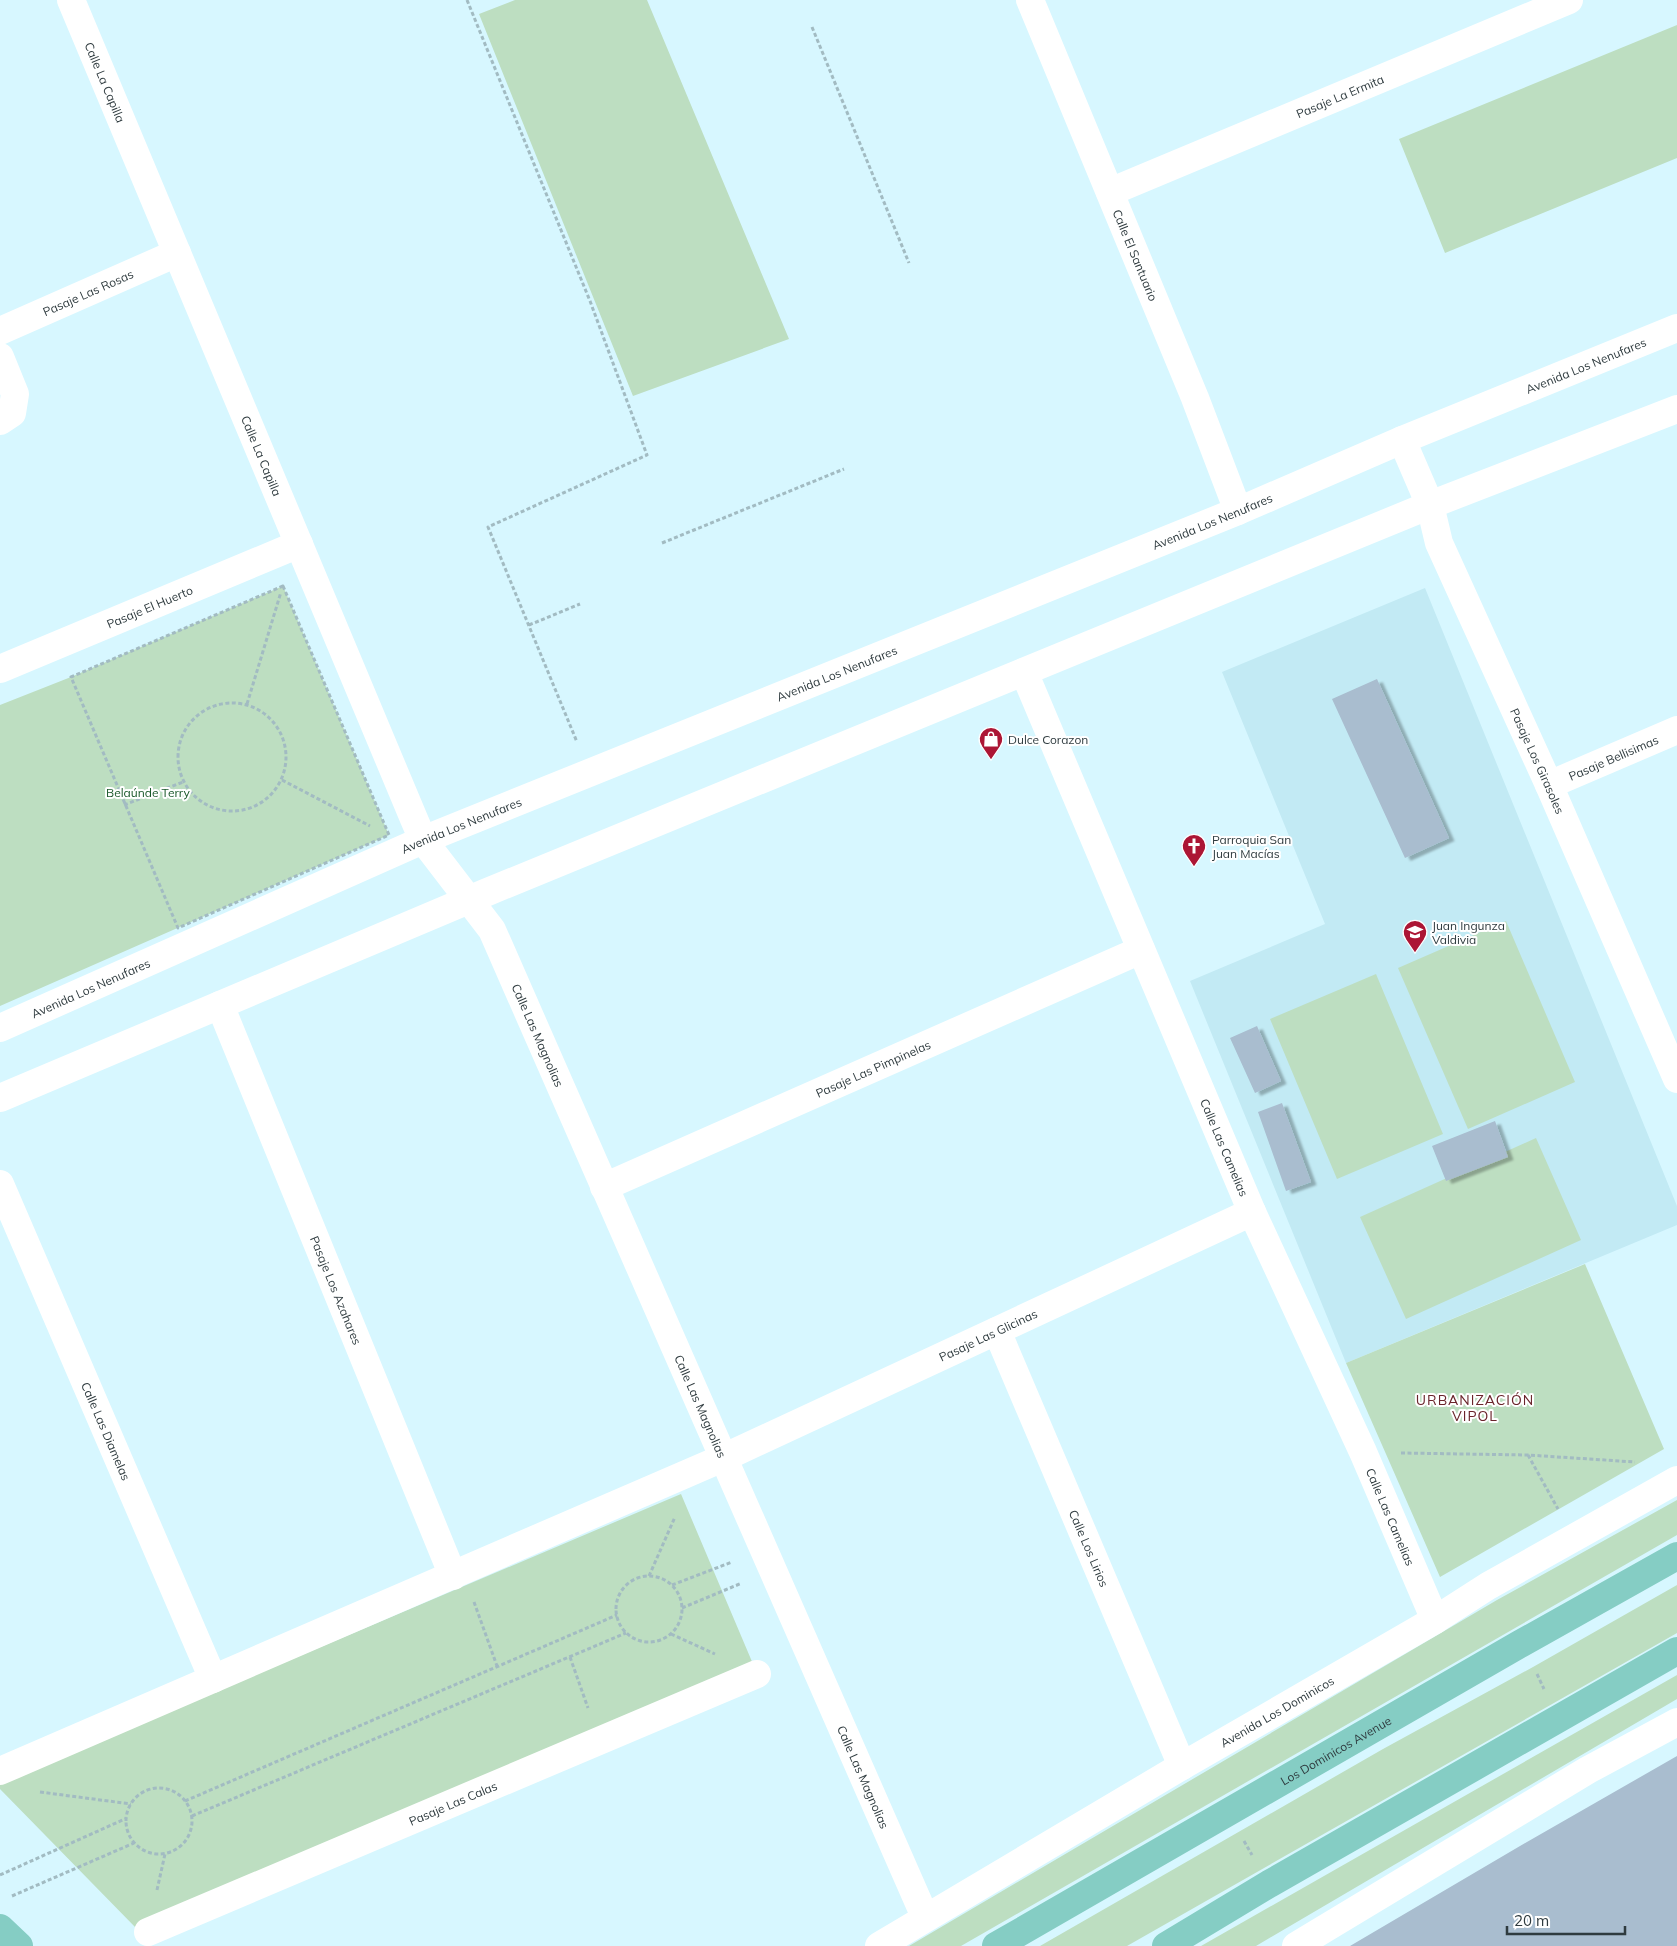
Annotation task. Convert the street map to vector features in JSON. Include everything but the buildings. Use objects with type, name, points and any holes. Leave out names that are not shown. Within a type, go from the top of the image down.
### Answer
[{"type":"main road","name":"Los Dominicos Avenue","points":[[996,1946],[1511,1648],[1677,1556]]},
{"type":"main road","points":[[1166,1946],[1269,1884],[1677,1651]]},
{"type":"main road","points":[[0,1928],[19,1946]]},
{"type":"street","name":"Calle La Capilla","points":[[71,0],[423,840],[468,901]]},
{"type":"street","name":"Calle El Santuario","points":[[1030,0],[1195,398],[1238,511]]},
{"type":"street","name":"Pasaje La Ermita","points":[[1110,192],[1569,0]]},
{"type":"street","name":"Pasaje Las Rosas","points":[[0,331],[177,253]]},
{"type":"street","name":"Avenida Los Nenufares","points":[[0,1028],[423,840],[1238,511],[1402,440],[1677,328]]},
{"type":"street","points":[[0,357],[15,394],[12,413],[0,421]]},
{"type":"street","points":[[0,1098],[468,901],[1024,672],[1430,505],[1677,408]]},
{"type":"street","name":"Pasaje Los Girasoles","points":[[1402,440],[1430,505],[1439,542],[1549,785],[1666,1024],[1677,1079]]},
{"type":"street","name":"Pasaje El Huerto","points":[[0,669],[299,544]]},
{"type":"street","name":"Calle Las Camelias","points":[[1024,672],[1252,1212],[1363,1452],[1435,1620]]},
{"type":"street","name":"Pasaje Bellisimas","points":[[1549,785],[1677,730]]},
{"type":"street","name":"Calle Las Magnolias","points":[[468,901],[492,930],[925,1917]]},
{"type":"street","name":"Pasaje Las Pimpinelas","points":[[604,1186],[1141,950]]},
{"type":"street","name":"Pasaje Los Azahares","points":[[220,1005],[458,1573]]},
{"type":"street","name":"Calle Las Diamelas","points":[[0,1184],[213,1679]]},
{"type":"street","name":"Pasaje Las Glicinas","points":[[0,1771],[723,1458],[1252,1212]]},
{"type":"street","name":"Calle Los Lirios","points":[[997,1331],[1182,1766]]},
{"type":"street","name":"Avenida Los Dominicos","points":[[879,1946],[925,1917],[1574,1537],[1677,1480]]},
{"type":"street","name":"Pasaje Las Calas","points":[[148,1932],[757,1674]]},
{"type":"street","points":[[1296,1946],[1588,1770],[1677,1722]]},
{"type":"path","points":[[467,0],[590,301],[647,455],[488,527],[578,745]]},
{"type":"path","points":[[812,27],[909,263]]},
{"type":"path","points":[[662,543],[844,469]]},
{"type":"path","points":[[283,586],[389,835]]},
{"type":"path","points":[[283,586],[71,677],[124,805],[178,928],[389,835]]},
{"type":"path","points":[[247,704],[283,586]]},
{"type":"path","points":[[529,625],[580,604]]},
{"type":"path","points":[[232,702],[247,704],[261,711],[273,721],[281,734],[286,749],[286,765],[282,780],[274,793],[262,803],[248,810],[233,812],[218,810],[204,804],[192,794],[183,782],[178,767],[178,751],[182,736],[190,722],[201,712],[216,705],[232,702]]},
{"type":"path","points":[[282,780],[372,827]]},
{"type":"path","points":[[124,805],[183,782]]},
{"type":"path","points":[[381,831],[389,835],[423,840]]},
{"type":"path","points":[[1363,1452],[1528,1455],[1637,1462]]},
{"type":"path","points":[[1528,1455],[1574,1537]]},
{"type":"path","points":[[649,1576],[696,1470]]},
{"type":"path","points":[[672,1585],[768,1560]]},
{"type":"path","points":[[682,1608],[768,1560]]},
{"type":"path","points":[[458,1573],[497,1666]]},
{"type":"path","points":[[649,1576],[657,1577],[672,1585],[681,1600],[682,1608],[677,1626],[670,1634],[653,1642],[634,1638],[626,1632],[620,1624],[617,1615],[617,1606],[624,1588],[630,1582],[649,1576]]},
{"type":"path","points":[[185,1800],[617,1615]]},
{"type":"path","points":[[192,1816],[626,1632]]},
{"type":"path","points":[[570,1657],[599,1741]]},
{"type":"path","points":[[157,1788],[168,1789],[185,1800],[192,1816],[189,1836],[175,1851],[165,1854],[153,1854],[143,1850],[134,1843],[127,1827],[126,1818],[131,1804],[138,1796],[157,1788]]},
{"type":"path","points":[[38,1792],[131,1804]]},
{"type":"path","points":[[0,1875],[126,1818]]},
{"type":"path","points":[[1243,1840],[1256,1862]]},
{"type":"path","points":[[9,1897],[134,1843]]},
{"type":"shaded area","name":"Juan Ingunza Valdivia","points":[[1425,588],[1677,1206],[1677,1225],[1346,1363],[1190,981],[1325,924],[1222,672]]},
{"type":"green space","points":[[515,0],[647,0],[789,339],[633,396],[479,14]]},
{"type":"green space","points":[[1677,25],[1677,158],[1445,253],[1399,139]]},
{"type":"green space","name":"Belaúnde Terry","points":[[283,586],[389,835],[0,1006],[0,705],[71,677]]},
{"type":"green space","points":[[1506,921],[1575,1082],[1468,1129],[1398,968]]},
{"type":"green space","points":[[1376,974],[1443,1134],[1337,1179],[1270,1019]]},
{"type":"green space","points":[[1536,1138],[1581,1240],[1406,1319],[1360,1217]]},
{"type":"green space","points":[[1585,1264],[1664,1449],[1440,1577],[1346,1363]]},
{"type":"green space","points":[[681,1494],[753,1664],[135,1927],[0,1789],[0,1783]]},
{"type":"green space","points":[[1677,1500],[1677,1535],[961,1946],[909,1946],[1497,1600]]},
{"type":"green space","points":[[1677,1585],[1677,1633],[1127,1946],[1040,1946],[1383,1749]]},
{"type":"green space","points":[[1677,1675],[1677,1699],[1256,1946],[1201,1946]]},
{"type":"place","name":"Dulce Corazon","points":[[991,760]]},
{"type":"place","name":"Parroquia San Juan Macías","points":[[1194,867]]},
{"type":"place","name":"Juan Ingunza Valdivia","points":[[1415,953]]},
{"type":"district","name":"URBANIZACIÓN VIPOL","points":[[1475,1408]]}]
